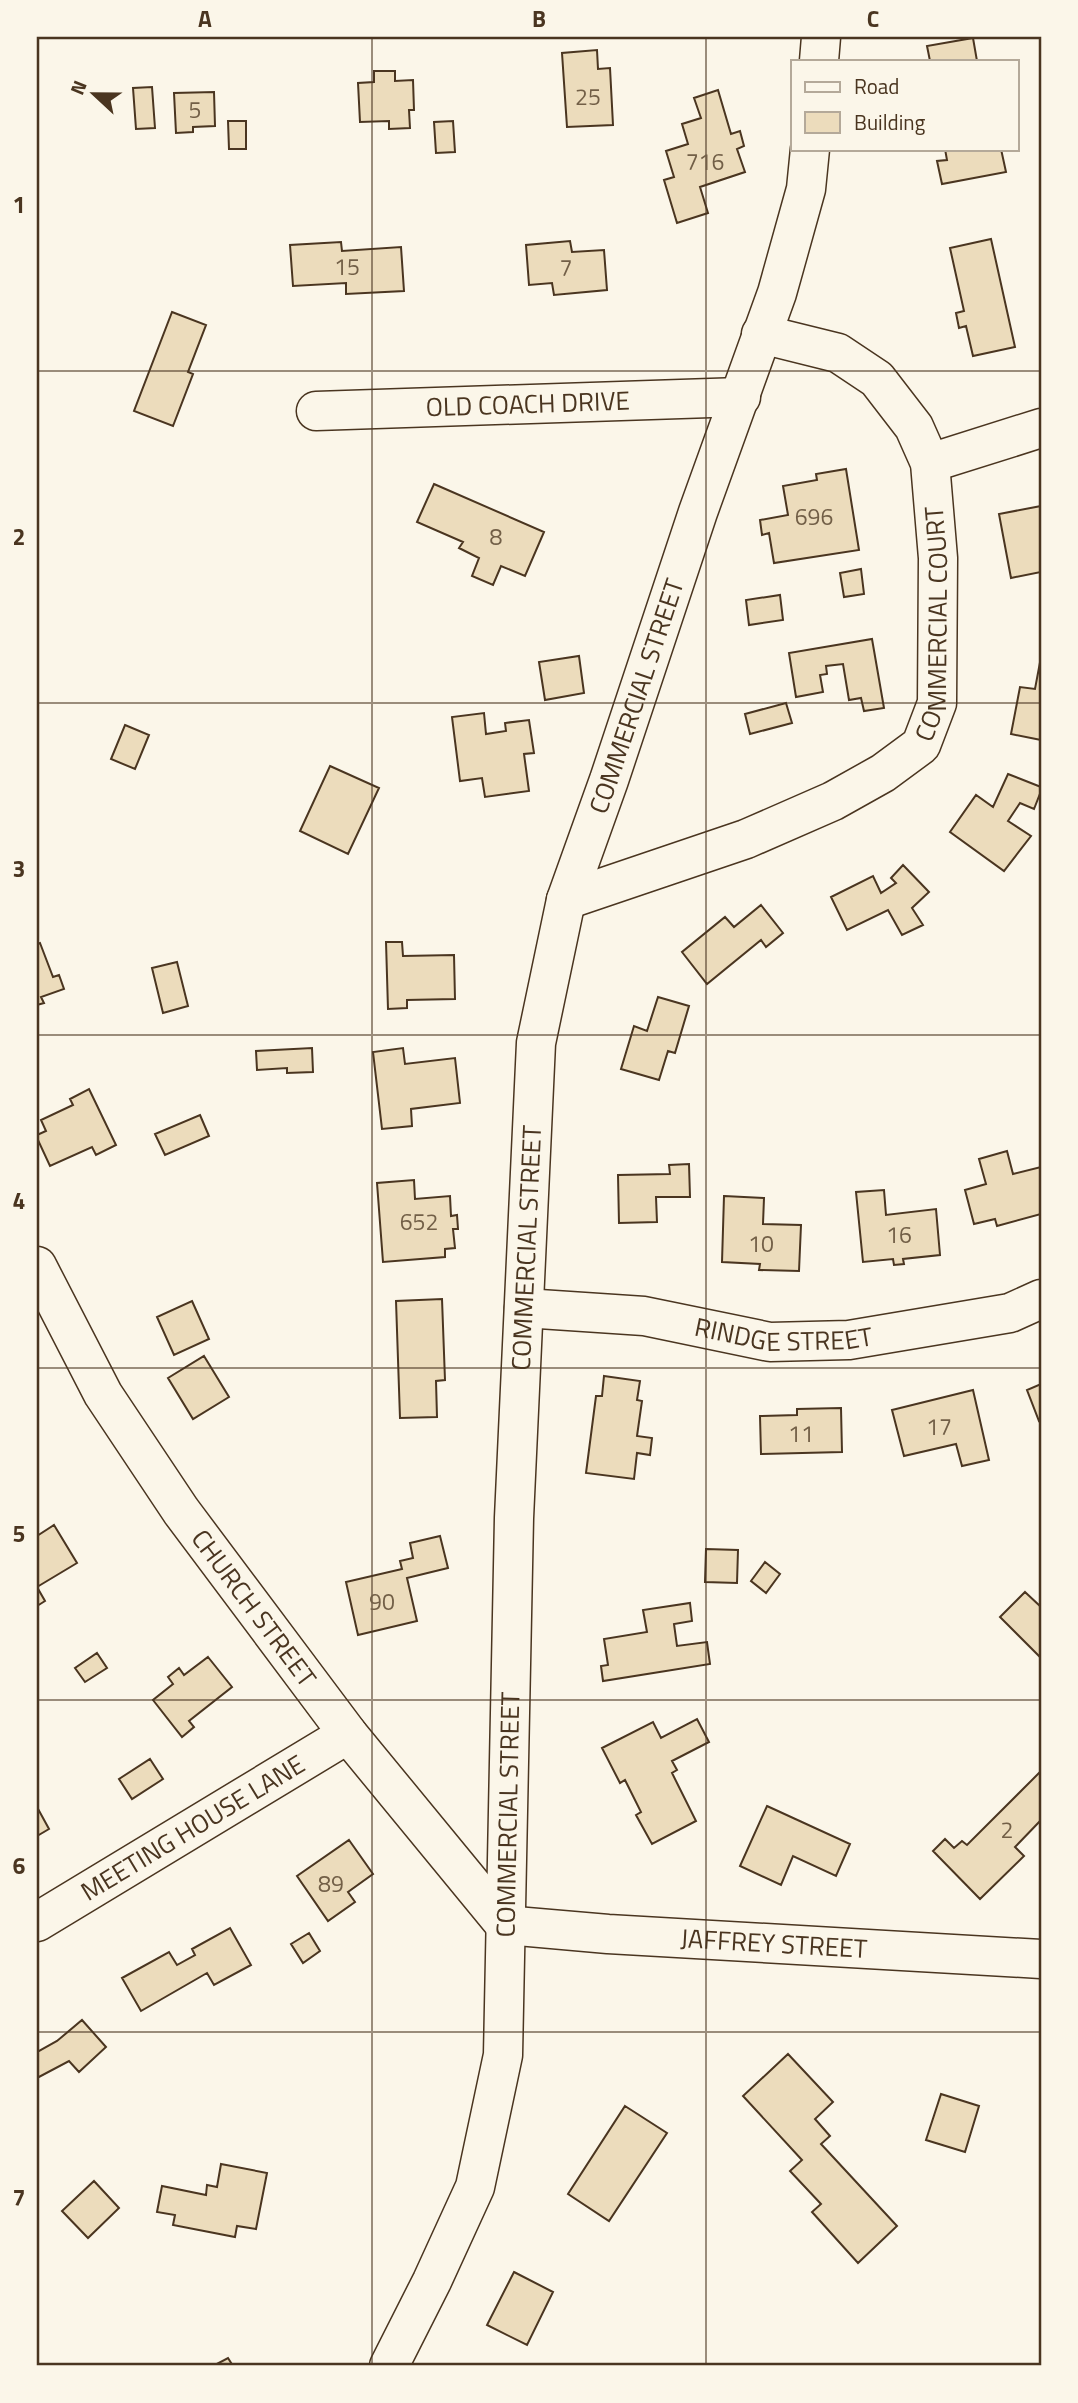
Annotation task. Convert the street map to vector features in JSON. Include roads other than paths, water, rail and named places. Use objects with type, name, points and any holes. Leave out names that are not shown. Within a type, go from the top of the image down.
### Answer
[{"type":"street","points":[[819,60],[821,37]]},
{"type":"street","name":"COMMERCIAL STREET","points":[[388,2366],[432,2281],[475,2187],[503,2055],[514,1518],[536,1042],[566,900],[618,754],[698,512],[777,293],[806,189],[810,150]]},
{"type":"street","name":"COMMERCIAL COURT","points":[[566,900],[746,839],[833,801],[883,773],[921,745],[937,703],[937,558],[930,463],[914,427],[877,379],[838,353],[761,334]]},
{"type":"street","name":"OLD COACH DRIVE","points":[[316,411],[741,397]]},
{"type":"street","points":[[930,463],[1041,428]]},
{"type":"street","name":"CHURCH STREET","points":[[37,1266],[103,1394],[174,1500],[348,1734],[505,1925]]},
{"type":"street","name":"RINDGE STREET","points":[[524,1308],[644,1316],[770,1342],[849,1340],[1010,1313],[1041,1299]]},
{"type":"street","name":"MEETING HOUSE LANE","points":[[37,1922],[348,1734]]},
{"type":"street","name":"JAFFREY STREET","points":[[505,1925],[621,1935],[1039,1956]]}]
